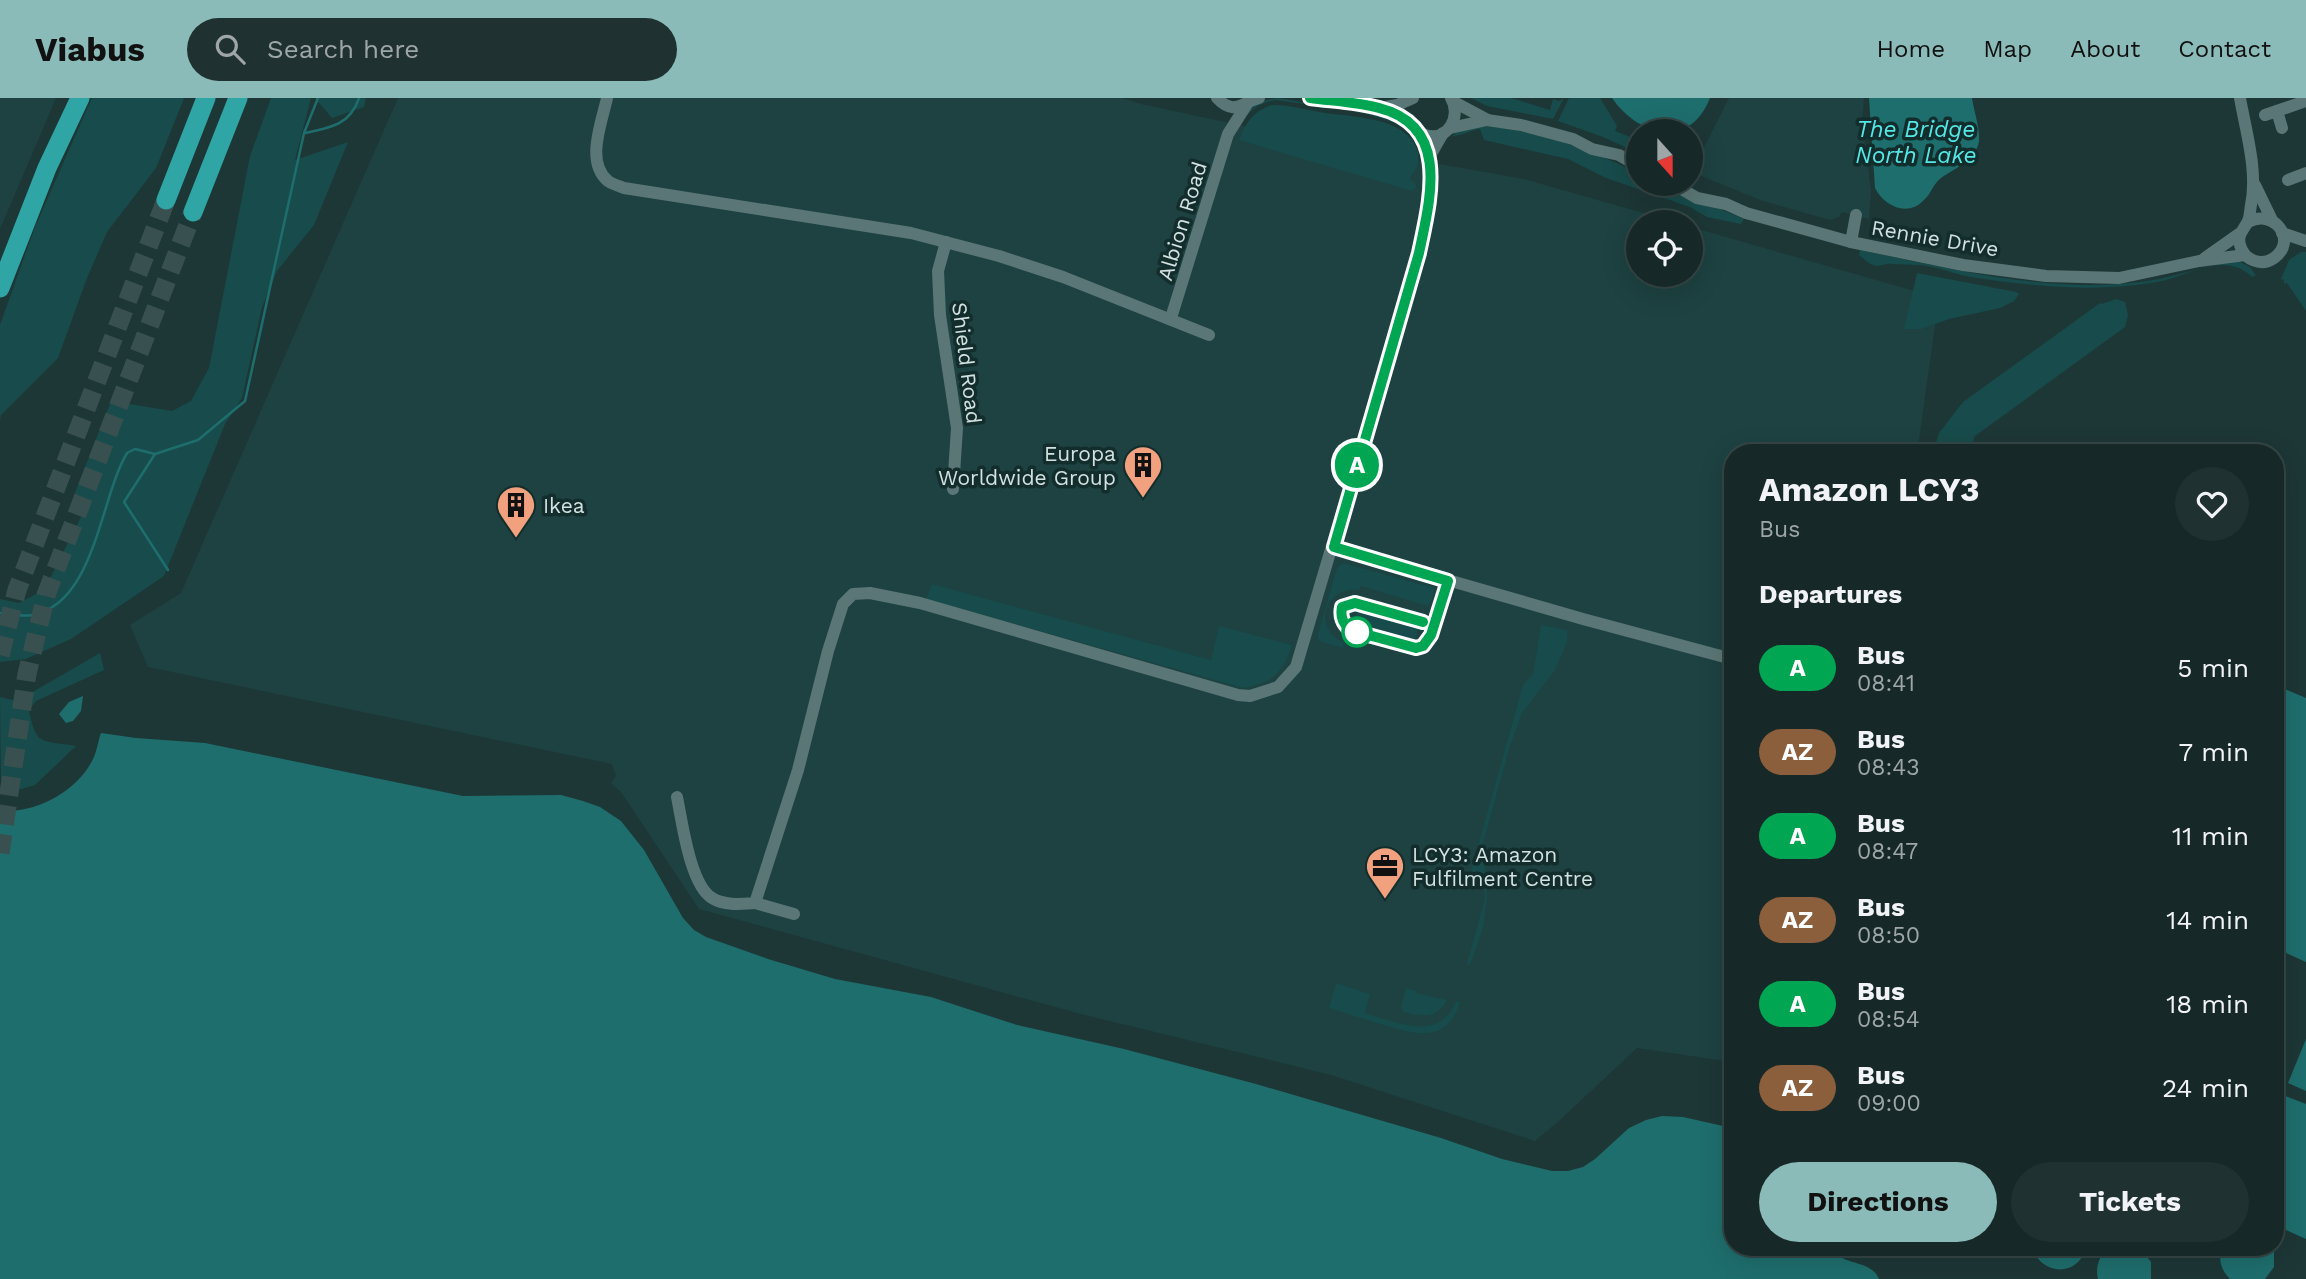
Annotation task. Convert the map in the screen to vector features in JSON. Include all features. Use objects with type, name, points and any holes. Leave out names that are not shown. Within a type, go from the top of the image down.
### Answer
[{"type":"highway","points":[[0,288],[47,168],[80,98]]},
{"type":"highway","points":[[166,200],[206,98]]},
{"type":"highway","points":[[193,212],[238,98]]},
{"type":"street","points":[[607,98],[596,151],[598,167],[608,181],[624,188],[888,229],[946,242],[1063,277],[1209,335]]},
{"type":"street","points":[[1309,98],[1380,108],[1413,98]]},
{"type":"street","points":[[1413,98],[1408,110],[1430,160]]},
{"type":"street","points":[[2240,98],[2253,181],[2248,222]]},
{"type":"street","points":[[1218,100],[1233,107],[1253,100]]},
{"type":"street","points":[[1218,100],[1226,117],[1228,134]]},
{"type":"street","name":"Albion Road","points":[[1171,318],[1228,134],[1253,100]]},
{"type":"street","points":[[1452,100],[1487,120],[1521,125],[1563,136],[1592,149],[1626,159]]},
{"type":"street","points":[[755,903],[798,770],[828,651],[843,604],[853,594],[870,593],[920,603],[1210,689],[1250,696],[1278,687],[1296,667],[1334,547],[1419,253],[1430,204],[1431,155],[1456,116],[1452,100]]},
{"type":"street","points":[[2283,128],[2271,113],[2306,101]]},
{"type":"street","points":[[1380,108],[1432,136],[1487,120]]},
{"type":"street","points":[[2253,181],[2272,220],[2282,233],[2306,242]]},
{"type":"street","name":"Rennie Drive","points":[[1693,196],[1726,204],[1746,214],[1851,242],[1963,265],[2064,277],[2119,278],[2199,261],[2245,255]]},
{"type":"street","points":[[1851,242],[1856,215]]},
{"type":"street","points":[[2272,220],[2256,218],[2248,222],[2239,234],[2245,255],[2253,260],[2266,261],[2277,256],[2282,247],[2282,233]]},
{"type":"street","name":"Rennie Drive","points":[[2199,261],[2217,252],[2239,234]]},
{"type":"street","name":"Shield Road","points":[[946,242],[937,271],[945,351],[957,428],[953,489]]},
{"type":"street","points":[[2282,247],[2306,242]]},
{"type":"street","points":[[1334,547],[1724,657]]},
{"type":"street","points":[[677,797],[689,854],[700,886],[711,898],[730,904],[755,903],[794,914]]},
{"type":"shaded area","points":[[0,98],[56,98],[0,229]]},
{"type":"shaded area","points":[[92,98],[184,98],[156,168],[107,232],[58,358],[1,415],[0,420],[0,325],[35,227]]},
{"type":"shaded area","points":[[271,98],[311,98],[295,160],[348,142],[314,225],[277,271],[262,307],[242,398],[225,424],[164,576],[71,639],[26,659],[0,662],[0,599],[19,603],[44,590],[81,517],[74,495],[111,401],[172,411],[191,401],[209,368],[250,156]]},
{"type":"shaded area","points":[[315,98],[366,98],[364,107],[332,118]]},
{"type":"shaded area","points":[[398,98],[1122,98],[1338,146],[1524,179],[1633,210],[1626,210],[1626,287],[1703,287],[1703,230],[1939,298],[1918,444],[1724,444],[1724,1061],[1637,1048],[1535,1141],[1331,1075],[1081,1014],[699,909],[621,792],[611,783],[616,776],[612,764],[148,667],[130,625],[181,593]]},
{"type":"shaded area","points":[[1278,98],[1388,117],[1401,123],[1413,134],[1385,119],[1367,114],[1276,100],[1259,106],[1245,118],[1251,109],[1258,104]]},
{"type":"shaded area","points":[[1471,98],[1511,98],[1550,110],[1553,99],[1559,101],[1564,98],[1553,119],[1487,106]]},
{"type":"shaded area","points":[[1569,98],[1600,98],[1617,126],[1615,131],[1626,135],[1626,148],[1603,137],[1558,121]]},
{"type":"shaded area","points":[[1729,98],[1864,98],[1862,122],[1871,191],[1869,219],[1842,212],[1839,217],[1830,220],[1760,200],[1703,177],[1703,150]]},
{"type":"shaded area","points":[[1272,105],[1377,120],[1402,130],[1411,138],[1417,149],[1418,165],[1409,178],[1417,186],[1412,191],[1239,140],[1251,118]]},
{"type":"shaded area","points":[[1480,126],[1501,128],[1581,148],[1626,168],[1626,185],[1568,159],[1484,140],[1480,129],[1452,136]]},
{"type":"shaded area","points":[[1658,196],[1689,196],[1744,219],[1741,224],[1707,217],[1703,215],[1703,210]]},
{"type":"shaded area","points":[[1860,250],[1995,277],[2063,284],[2131,283],[2205,268],[2157,282],[2111,287],[2064,287],[1970,277],[1926,266],[1877,266],[1859,255]]},
{"type":"shaded area","points":[[2301,252],[2306,252],[2306,311],[2287,283],[2284,284],[2281,279],[2289,260]]},
{"type":"shaded area","points":[[2236,260],[2250,267],[2256,275],[2252,277],[2241,269],[2230,266],[2206,267]]},
{"type":"shaded area","points":[[1917,273],[2019,294],[2014,301],[2000,308],[1949,319],[1921,329],[1904,329]]},
{"type":"shaded area","points":[[2116,299],[2125,302],[2128,315],[2125,327],[1975,436],[1972,444],[1936,444],[1939,433],[1963,402],[2102,304]]},
{"type":"shaded area","points":[[1343,563],[1434,588],[1433,596],[1428,606],[1361,586],[1359,590],[1347,591],[1330,602],[1325,619],[1334,636],[1344,642],[1343,648],[1319,641],[1318,634],[1337,568]]},
{"type":"shaded area","points":[[932,584],[1211,660],[1219,626],[1292,645],[1281,670],[1269,680],[1243,688],[926,599]]},
{"type":"shaded area","points":[[1358,610],[1418,629],[1415,641],[1354,623]]},
{"type":"shaded area","points":[[1541,625],[1567,630],[1567,642],[1555,670],[1522,713],[1510,746],[1483,843],[1487,898],[1483,928],[1470,965],[1467,964],[1485,899],[1484,885],[1475,877],[1476,873],[1471,871],[1523,685],[1533,674]]},
{"type":"shaded area","points":[[100,653],[104,670],[36,701],[29,710],[35,730],[42,740],[76,746],[35,785],[18,790],[1,784],[0,697],[17,701]]},
{"type":"shaded area","points":[[1336,983],[1370,994],[1365,1013],[1416,1026],[1439,1022],[1449,1014],[1456,1001],[1460,1002],[1446,1026],[1437,1031],[1414,1033],[1329,1008]]},
{"type":"shaded area","points":[[1406,988],[1447,1000],[1439,1011],[1429,1015],[1404,1012],[1401,1007]]},
{"type":"water","points":[[1612,98],[1710,98],[1696,119],[1632,119]]},
{"type":"water","name":"The Bridge North Lake","points":[[1869,98],[1972,98],[1979,130],[1977,148],[1964,163],[1938,180],[1918,205],[1897,208],[1879,195],[1875,188]]},
{"type":"water","points":[[2284,689],[2306,698],[2306,962],[2284,952]]},
{"type":"water","points":[[83,696],[81,711],[73,721],[66,723],[59,714],[69,702]]},
{"type":"water","points":[[101,733],[205,743],[463,796],[561,795],[583,801],[600,807],[621,821],[644,850],[683,918],[694,930],[706,937],[835,979],[931,997],[1017,1025],[1124,1049],[1256,1084],[1441,1138],[1502,1159],[1552,1171],[1583,1167],[1629,1128],[1646,1120],[1662,1116],[1683,1117],[1724,1126],[1724,1256],[1840,1256],[1869,1268],[1879,1279],[0,1279],[0,810],[27,809],[54,798],[77,781],[94,756]]},
{"type":"water","points":[[2306,1039],[2306,1091],[2288,1083]]},
{"type":"water","points":[[2284,1095],[2306,1104],[2306,1239],[2284,1229]]},
{"type":"water","points":[[2082,1256],[2076,1264],[2060,1269],[2051,1268],[2037,1257]]},
{"type":"water","points":[[2102,1256],[2146,1256],[2151,1262],[2151,1279],[2098,1279]]},
{"type":"water","points":[[2274,1256],[2274,1267],[2265,1279],[2230,1279],[2224,1272],[2220,1257]]},
{"type":"waterway","points":[[0,613],[32,615],[53,607],[70,591],[83,571],[93,547],[127,453],[135,449],[155,454],[198,440],[245,401],[304,133],[318,98]]},
{"type":"waterway","points":[[305,133],[331,127],[345,120],[359,98]]},
{"type":"waterway","points":[[155,454],[124,502],[168,570]]},
{"type":"tunnel","points":[[0,655],[17,590],[166,200]]},
{"type":"tunnel","points":[[0,853],[27,674],[46,595],[193,212]]},
{"type":"bus line","name":"A","points":[[1310,98],[1380,108],[1399,116],[1421,133],[1430,160],[1430,204],[1419,253],[1334,547],[1448,581],[1431,635],[1423,646],[1416,648],[1350,630],[1340,615],[1342,607],[1355,603],[1423,622]]},
{"type":"place","name":"Europa Worldwide Group","points":[[1143,499]]},
{"type":"place","name":"Ikea","points":[[516,539]]},
{"type":"place","name":"LCY3: Amazon Fulfilment Centre","points":[[1385,900]]}]
